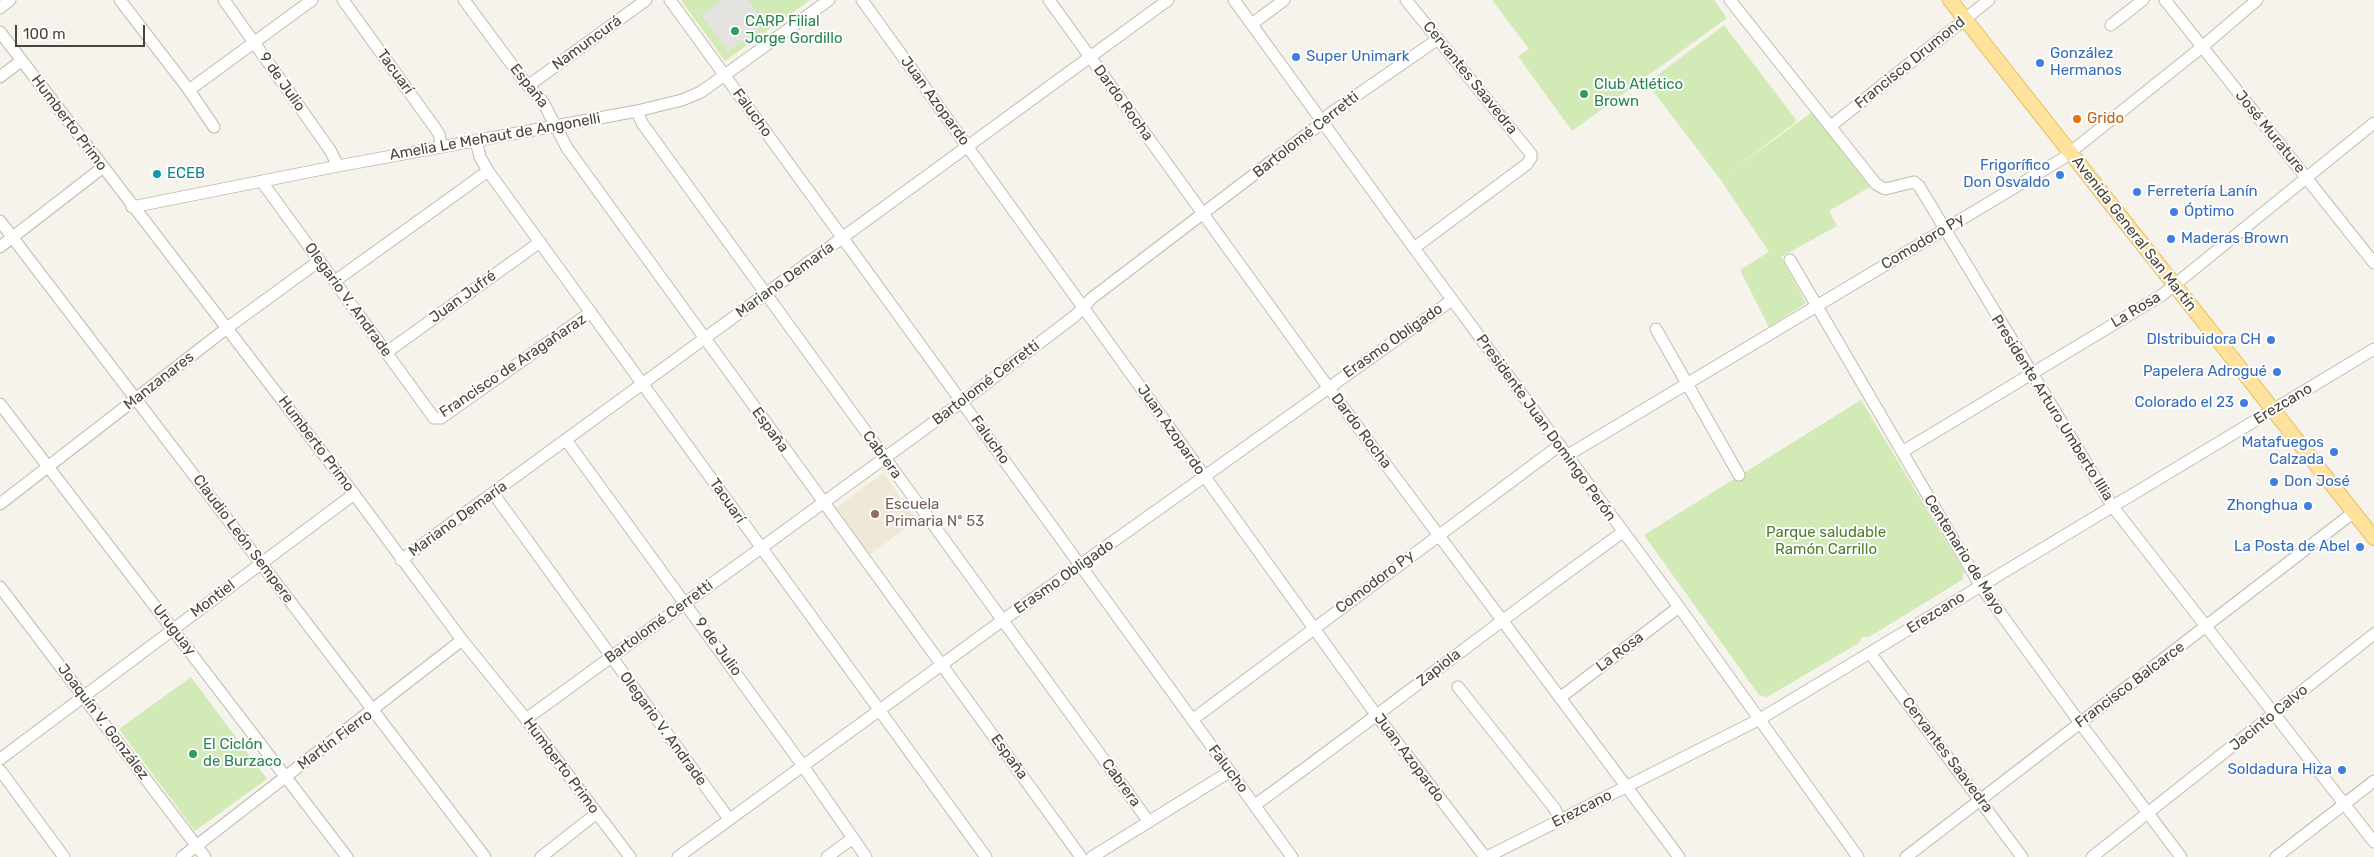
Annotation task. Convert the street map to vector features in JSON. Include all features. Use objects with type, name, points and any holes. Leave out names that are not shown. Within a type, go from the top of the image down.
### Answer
[{"type":"main road","name":"Avenida General San Martín","points":[[1950,0],[2374,538]]},
{"type":"street","points":[[0,8],[10,0]]},
{"type":"street","points":[[120,0],[189,90],[214,127]]},
{"type":"street","name":"9 de Julio","points":[[224,0],[330,150],[338,166]]},
{"type":"street","points":[[189,90],[312,0]]},
{"type":"street","name":"Tacuarí","points":[[343,0],[439,134],[442,147]]},
{"type":"street","name":"Namuncurá","points":[[528,86],[646,0]]},
{"type":"street","name":"Falucho","points":[[670,0],[844,237],[1292,857]]},
{"type":"street","name":"Amelia Le Mehaut de Angonelli","points":[[132,207],[338,166],[637,111],[692,96],[725,76],[829,0]]},
{"type":"street","name":"Juan Azopardo","points":[[862,0],[1377,716],[1492,856]]},
{"type":"street","name":"Dardo Rocha","points":[[1049,0],[1328,387],[1500,620],[1561,697],[1679,857]]},
{"type":"street","name":"Mariano Demaría","points":[[401,560],[1168,0]]},
{"type":"street","name":"Presidente Juan Domingo Perón","points":[[1234,0],[1452,300],[1568,455],[1622,532],[1679,607],[1858,857]]},
{"type":"street","points":[[1252,24],[1284,0]]},
{"type":"street","name":"Cervantes Saavedra","points":[[1406,0],[1531,154],[1527,164],[1414,248]]},
{"type":"street","name":"Presidente Arturo Umberto Illia","points":[[1730,0],[1880,187],[1885,189],[1914,182],[1919,186],[2030,373],[2113,507],[2374,842]]},
{"type":"street","name":"Francisco Drumond","points":[[1831,126],[1990,0]]},
{"type":"street","points":[[2111,25],[2143,0]]},
{"type":"street","name":"José Murature","points":[[2165,0],[2374,263]]},
{"type":"street","name":"Comodoro Py","points":[[1568,455],[1688,385],[2071,152],[2202,47],[2257,0]]},
{"type":"street","name":"España","points":[[471,2],[528,86],[543,102],[567,148],[704,339],[943,664],[1081,857]]},
{"type":"street","name":"Humberto Primo","points":[[0,32],[102,168],[354,494],[462,640],[526,719],[630,857]]},
{"type":"street","name":"Bartolomé Cerretti","points":[[526,719],[963,401],[1084,307],[1092,298],[1204,214],[1322,121],[1438,39]]},
{"type":"street","points":[[0,77],[21,61]]},
{"type":"street","name":"Cabrera","points":[[637,111],[642,123],[765,295],[1149,822]]},
{"type":"street","name":"La Rosa","points":[[1902,452],[2174,286],[2374,122]]},
{"type":"street","name":"Tacuarí","points":[[476,141],[480,157],[488,171],[986,857]]},
{"type":"street","points":[[0,247],[102,168]]},
{"type":"street","points":[[335,281],[488,171]]},
{"type":"street","name":"Olegario V. Andrade","points":[[262,182],[434,418]]},
{"type":"street","name":"Claudio León Sempere","points":[[0,222],[485,857]]},
{"type":"street","name":"Juan Jufré","points":[[387,352],[540,242]]},
{"type":"street","name":"Centenario de Mayo","points":[[1790,260],[1980,586],[2181,857]]},
{"type":"street","name":"Manzanares","points":[[0,504],[227,328],[319,261]]},
{"type":"street","name":"Erasmo Obligado","points":[[678,857],[1003,620],[1452,300]]},
{"type":"street","name":"Francisco de Aragañaraz","points":[[434,418],[441,418],[591,312]]},
{"type":"street","points":[[1656,329],[1738,475]]},
{"type":"street","name":"Erezcano","points":[[1492,856],[1760,719],[2374,349]]},
{"type":"street","name":"Uruguay","points":[[0,404],[347,857]]},
{"type":"street","name":"9 de Julio","points":[[566,440],[804,766],[866,857]]},
{"type":"street","name":"Comodoro Py","points":[[1192,720],[1560,445]]},
{"type":"street","name":"Olegario V. Andrade","points":[[493,493],[729,819]]},
{"type":"street","name":"Montiel","points":[[0,760],[84,695],[354,494]]},
{"type":"street","name":"Francisco Balcarce","points":[[1906,857],[2354,512]]},
{"type":"street","name":"Zapiola","points":[[1255,805],[1377,716],[1500,620],[1622,532]]},
{"type":"street","name":"Joaquín V. González","points":[[0,587],[84,695],[205,857]]},
{"type":"street","name":"La Rosa","points":[[1561,697],[1679,607]]},
{"type":"street","name":"Jacinto Calvo","points":[[2092,857],[2149,814],[2374,634]]},
{"type":"street","name":"Martín Fierro","points":[[182,857],[373,711],[462,640]]},
{"type":"street","name":"Cervantes Saavedra","points":[[1870,653],[2022,857]]},
{"type":"street","points":[[1458,686],[1555,809],[1560,820]]},
{"type":"street","points":[[0,770],[64,857]]},
{"type":"street","points":[[1092,857],[1229,772]]},
{"type":"street","points":[[2276,857],[2374,781]]},
{"type":"street","points":[[541,857],[597,813]]},
{"type":"street","points":[[827,857],[853,838]]},
{"type":"shaded area","points":[[724,0],[748,0],[765,25],[728,51],[701,15]]},
{"type":"shaded area","name":"Escuela Primaria Nº 53","points":[[883,473],[917,520],[868,556],[834,509]]},
{"type":"green space","name":"CARP Filial Jorge Gordillo","points":[[681,0],[810,0],[725,61]]},
{"type":"green space","name":"Club Atlético Brown","points":[[1492,0],[1714,0],[1727,18],[1572,131],[1518,56],[1529,49]]},
{"type":"green space","points":[[1724,25],[1797,121],[1727,174],[1812,112],[1870,187],[1829,211],[1837,226],[1781,257],[1806,303],[1769,327],[1740,270],[1769,252],[1720,179],[1647,83]]},
{"type":"green space","name":"Parque saludable Ramón Carrillo","points":[[1861,400],[1964,571],[1962,580],[1869,637],[1862,637],[1859,643],[1767,697],[1759,695],[1644,535]]},
{"type":"green space","name":"El Ciclón de Burzaco","points":[[191,677],[267,779],[195,831],[119,729]]},
{"type":"place","name":"CARP Filial Jorge Gordillo","points":[[735,31]]},
{"type":"place","name":"Super Unimark","points":[[1296,57]]},
{"type":"place","name":"González Hermanos","points":[[2040,63]]},
{"type":"place","name":"Club Atlético Brown","points":[[1584,94]]},
{"type":"place","name":"Grido","points":[[2077,119]]},
{"type":"place","name":"ECEB","points":[[157,174]]},
{"type":"place","name":"Frigorífico Don Osvaldo","points":[[2060,175]]},
{"type":"place","name":"Ferretería Lanín","points":[[2137,192]]},
{"type":"place","name":"Óptimo","points":[[2174,212]]},
{"type":"place","name":"Maderas Brown","points":[[2171,239]]},
{"type":"place","name":"DIstribuidora CH","points":[[2271,340]]},
{"type":"place","name":"Papelera Adrogué","points":[[2277,372]]},
{"type":"place","name":"Colorado el 23","points":[[2244,403]]},
{"type":"place","name":"Matafuegos Calzada","points":[[2334,452]]},
{"type":"place","name":"Don José","points":[[2274,482]]},
{"type":"place","name":"Zhonghua","points":[[2308,506]]},
{"type":"place","name":"Escuela Primaria Nº 53","points":[[875,514]]},
{"type":"place","name":"La Posta de Abel","points":[[2360,547]]},
{"type":"place","name":"El Ciclón de Burzaco","points":[[193,754]]},
{"type":"place","name":"Soldadura Hiza","points":[[2342,770]]}]
